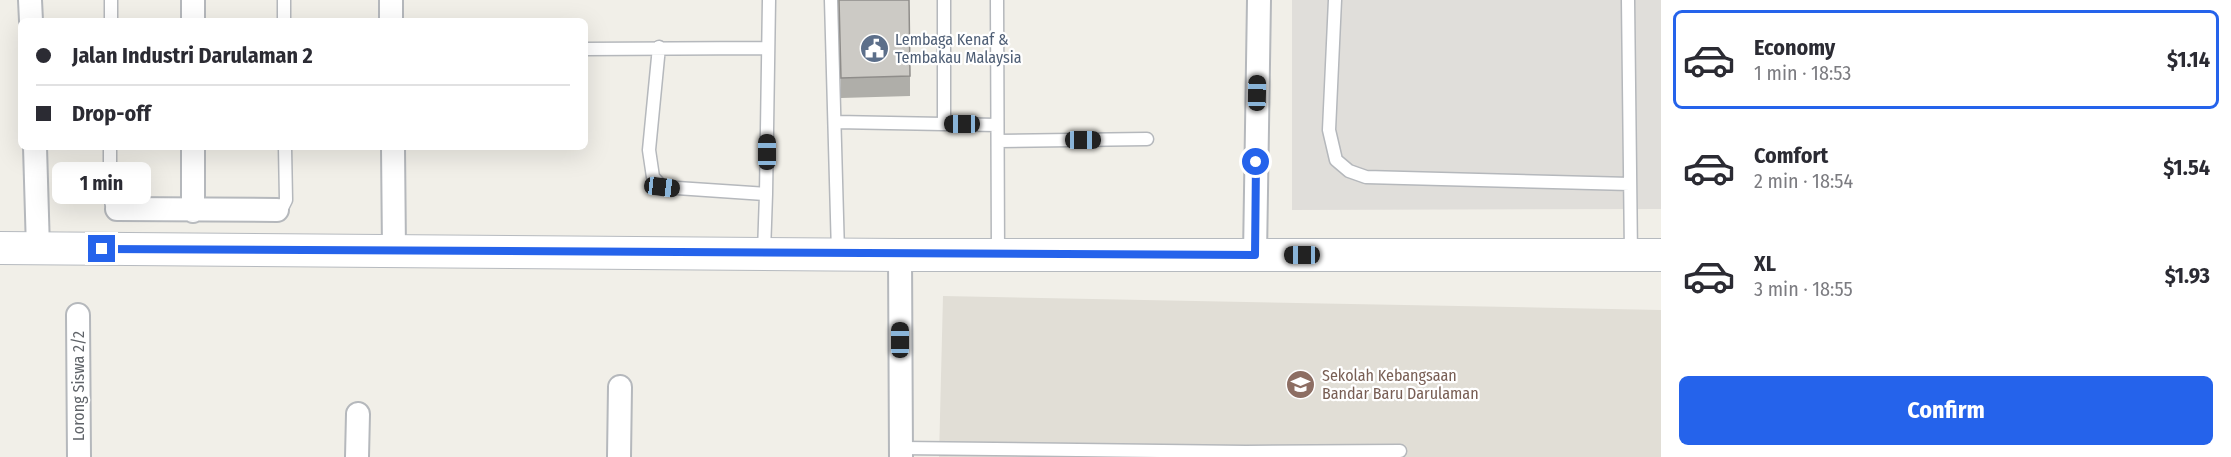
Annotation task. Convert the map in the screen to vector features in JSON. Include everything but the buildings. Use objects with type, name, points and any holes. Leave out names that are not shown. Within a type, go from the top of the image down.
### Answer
[{"type":"street","points":[[30,0],[31,18]]},
{"type":"street","points":[[193,0],[193,18]]},
{"type":"street","points":[[391,0],[391,18]]},
{"type":"street","points":[[1255,255],[1259,0]]},
{"type":"street","points":[[35,150],[38,249]]},
{"type":"street","points":[[193,150],[193,211]]},
{"type":"street","points":[[393,150],[394,251]]},
{"type":"street","points":[[117,209],[277,210]]},
{"type":"street","points":[[0,248],[764,252],[900,255],[1646,256]]},
{"type":"street","points":[[900,255],[901,452]]},
{"type":"street","name":"Lorong Siswa 2/2","points":[[78,315],[79,457]]},
{"type":"street","points":[[619,457],[620,387]]},
{"type":"street","points":[[357,457],[358,414]]},
{"type":"lane","points":[[111,0],[111,18]]},
{"type":"lane","points":[[284,0],[284,18]]},
{"type":"lane","points":[[764,252],[769,0]]},
{"type":"lane","points":[[831,0],[838,253]]},
{"type":"lane","points":[[944,0],[944,124]]},
{"type":"lane","points":[[997,0],[998,254]]},
{"type":"lane","points":[[1335,0],[1329,130],[1336,160],[1348,171],[1366,177],[1630,184]]},
{"type":"lane","points":[[1628,0],[1630,184],[1646,256]]},
{"type":"lane","points":[[659,47],[649,150],[653,177],[662,187],[766,194]]},
{"type":"lane","points":[[588,49],[768,48]]},
{"type":"lane","points":[[836,122],[997,125]]},
{"type":"lane","points":[[998,141],[1147,139]]},
{"type":"lane","points":[[110,150],[110,198],[112,205],[117,209]]},
{"type":"lane","points":[[277,210],[283,207],[286,200],[285,150]]},
{"type":"lane","points":[[901,452],[1246,455],[1400,451]]},
{"type":"shaded area","points":[[1292,0],[1661,0],[1661,209],[1292,210]]},
{"type":"shaded area","name":"Sekolah Kebangsaan Bandar Baru Darulaman","points":[[943,296],[1661,310],[1661,457],[939,457]]},
{"type":"place","name":"Lembaga Kenaf & Tembakau Malaysia","points":[[874,48]]},
{"type":"place","name":"Sekolah Kebangsaan Bandar Baru Darulaman","points":[[1301,384]]},
{"type":"route","points":[[102,249],[764,252],[900,255],[1255,255],[1256,162]]}]
